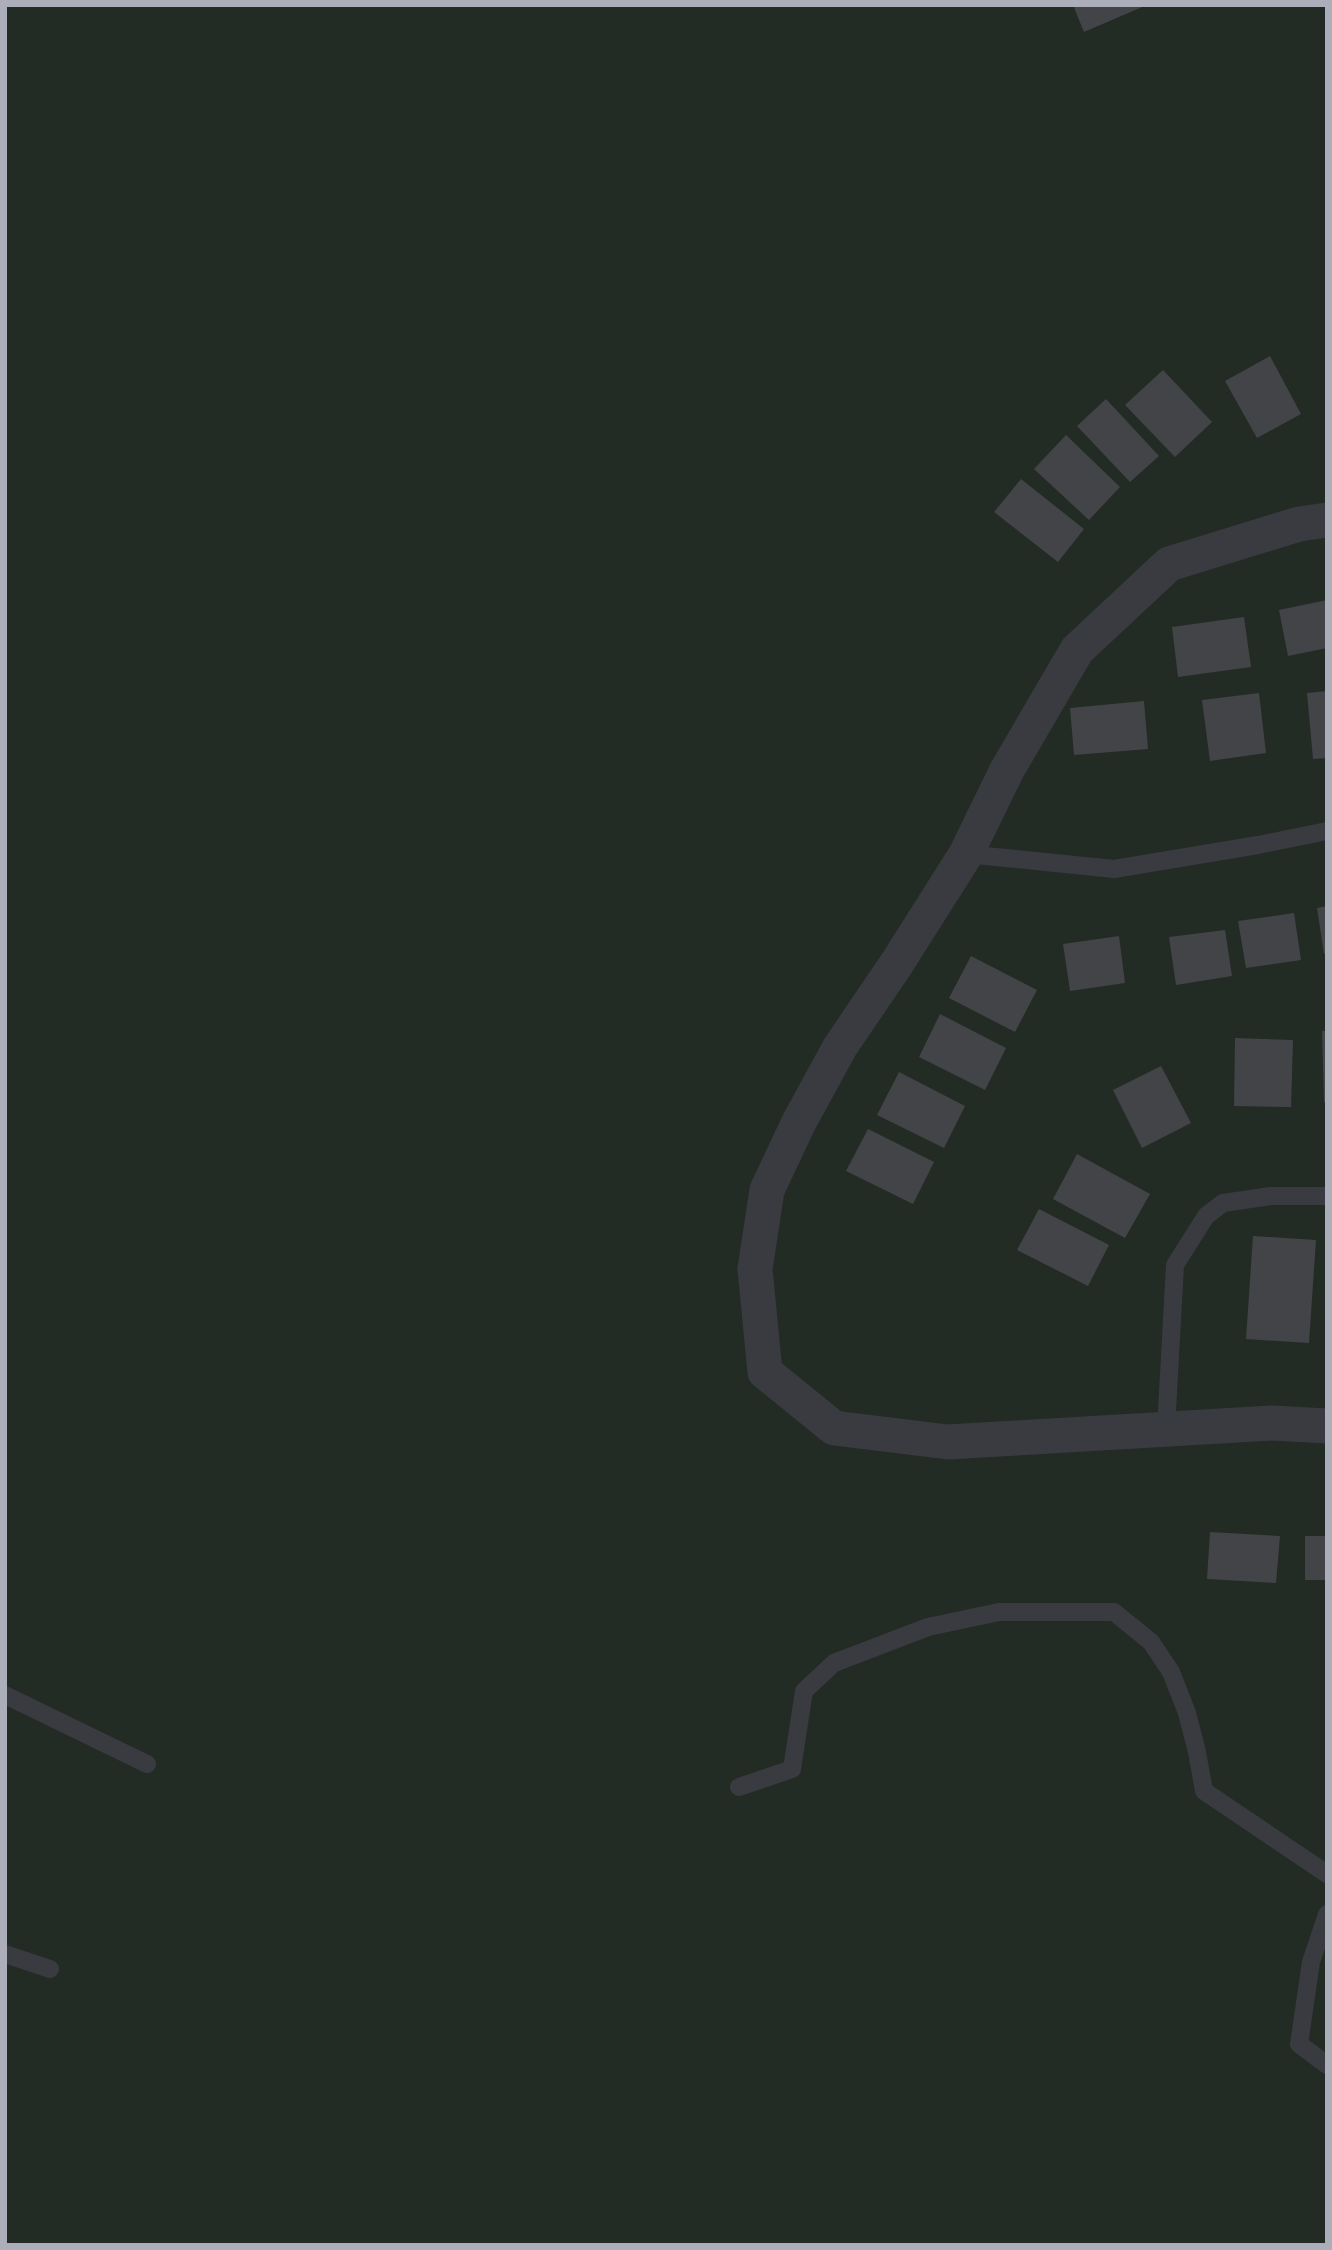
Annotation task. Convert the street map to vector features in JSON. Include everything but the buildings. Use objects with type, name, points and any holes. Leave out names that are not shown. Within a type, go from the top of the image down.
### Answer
[{"type":"street","points":[[1327,520],[1299,524],[1169,564],[1077,650],[1007,770],[966,854],[841,1047],[799,1122],[767,1190],[755,1269],[765,1372],[834,1428],[948,1442],[1272,1423],[1327,1426]]},
{"type":"lane","points":[[966,854],[1114,869],[1327,831]]},
{"type":"lane","points":[[1166,1429],[1174,1265],[1206,1216],[1223,1203],[1271,1196],[1327,1196]]},
{"type":"lane","points":[[739,1787],[792,1769],[804,1691],[834,1663],[928,1627],[999,1612],[1114,1612],[1151,1642],[1171,1672],[1187,1713],[1204,1791],[1327,1874]]},
{"type":"lane","points":[[5,1695],[148,1763]]},
{"type":"lane","points":[[1327,1914],[1311,1962],[1299,2044],[1327,2065]]},
{"type":"lane","points":[[5,1954],[50,1969]]},
{"type":"shaded area","points":[[5,5],[1327,5],[1327,2245],[5,2245]]}]
